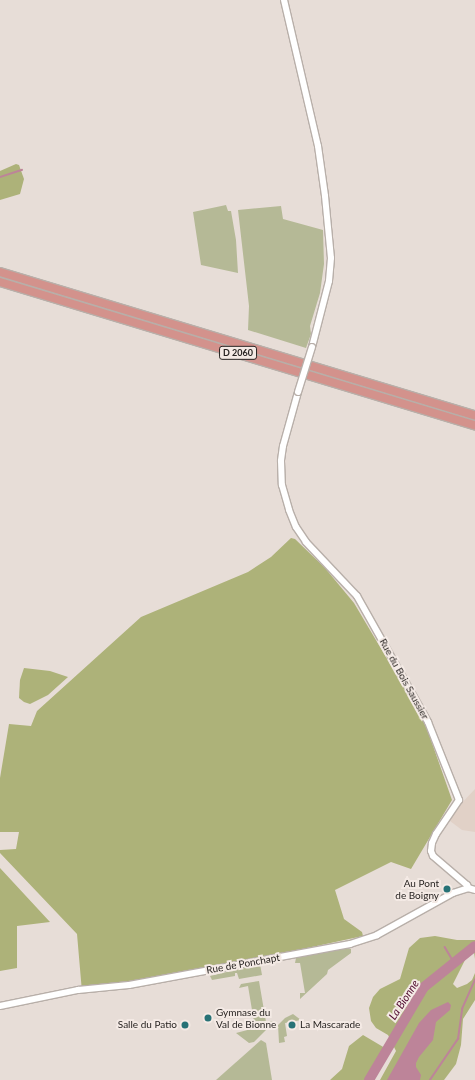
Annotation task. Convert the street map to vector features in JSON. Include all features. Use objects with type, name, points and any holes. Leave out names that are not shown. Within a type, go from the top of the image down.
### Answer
[{"type":"highway","name":"D 2060","points":[[0,272],[475,415]]},
{"type":"highway","name":"D 2060","points":[[0,282],[475,425]]},
{"type":"street","name":"Rue du Bois Saussier","points":[[284,0],[295,54],[304,84],[318,146],[331,258],[329,281],[312,347],[283,446],[281,461],[283,490],[294,524],[306,542],[357,596],[428,722],[459,800],[436,834],[432,843],[431,851],[433,856],[467,885],[468,888]]},
{"type":"street","points":[[468,888],[475,890]]},
{"type":"street","name":"Rue de Ponchapt","points":[[0,1006],[78,990],[129,985],[360,942],[377,936],[447,896],[468,888]]},
{"type":"shaded area","points":[[475,789],[475,832],[462,830],[450,821],[458,807]]},
{"type":"shaded area","points":[[448,1002],[451,1005],[450,1010],[436,1022],[433,1040],[416,1063],[416,1067],[421,1075],[420,1080],[387,1080],[419,1023],[431,1010]]},
{"type":"green space","points":[[16,164],[19,165],[24,179],[20,194],[0,200],[0,171]]},
{"type":"green space","points":[[226,205],[228,211],[231,211],[236,240],[238,273],[201,265],[193,212]]},
{"type":"green space","points":[[281,206],[283,219],[323,230],[324,264],[320,293],[310,326],[311,334],[306,348],[248,330],[249,306],[238,210]]},
{"type":"green space","points":[[291,538],[295,539],[325,568],[354,603],[425,723],[452,800],[411,869],[391,862],[335,890],[344,919],[362,932],[363,936],[256,959],[82,992],[77,934],[0,853],[0,850],[16,849],[19,832],[0,832],[0,778],[9,724],[31,726],[37,711],[141,617],[248,572],[271,557]]},
{"type":"green space","points":[[24,668],[50,671],[68,677],[48,695],[30,704],[19,698],[20,680]]},
{"type":"green space","points":[[0,868],[50,922],[17,926],[17,968],[0,971]]},
{"type":"green space","points":[[435,936],[457,940],[475,940],[475,959],[474,952],[467,956],[453,984],[457,988],[467,984],[472,980],[475,973],[475,1000],[463,1019],[461,1045],[456,1064],[444,1080],[380,1080],[396,1051],[388,1035],[376,1028],[371,1021],[369,1008],[373,997],[380,989],[400,979],[409,948],[420,938]]},
{"type":"green space","points":[[346,948],[351,949],[351,953],[328,970],[327,974],[300,999],[300,993],[305,993],[300,963],[295,963],[296,958]]},
{"type":"green space","points":[[260,964],[262,975],[239,979],[237,973],[235,973],[235,976],[212,980],[210,976]]},
{"type":"green space","points":[[259,981],[266,1022],[273,1021],[273,1023],[254,1042],[249,1043],[236,1033],[255,1028],[248,986],[239,988],[241,984]]},
{"type":"green space","points":[[293,1014],[301,1020],[285,1023],[287,1036],[284,1037],[285,1042],[279,1043],[278,1025],[285,1018]]},
{"type":"green space","points":[[363,1035],[390,1051],[368,1080],[330,1080],[342,1069],[349,1046]]},
{"type":"green space","points":[[261,1040],[266,1043],[272,1080],[216,1080]]},
{"type":"waterway","points":[[0,177],[22,170]]},
{"type":"waterway","name":"La Bionne","points":[[369,1080],[424,987],[475,946]]},
{"type":"waterway","points":[[445,947],[454,962]]},
{"type":"waterway","points":[[430,1080],[458,1039],[462,1009],[475,980]]},
{"type":"place","name":"Au Pont de Boigny","points":[[447,889]]},
{"type":"place","name":"Gymnase du Val de Bionne","points":[[208,1018]]},
{"type":"place","name":"Salle du Patio","points":[[185,1025]]},
{"type":"place","name":"La Mascarade","points":[[292,1025]]}]
